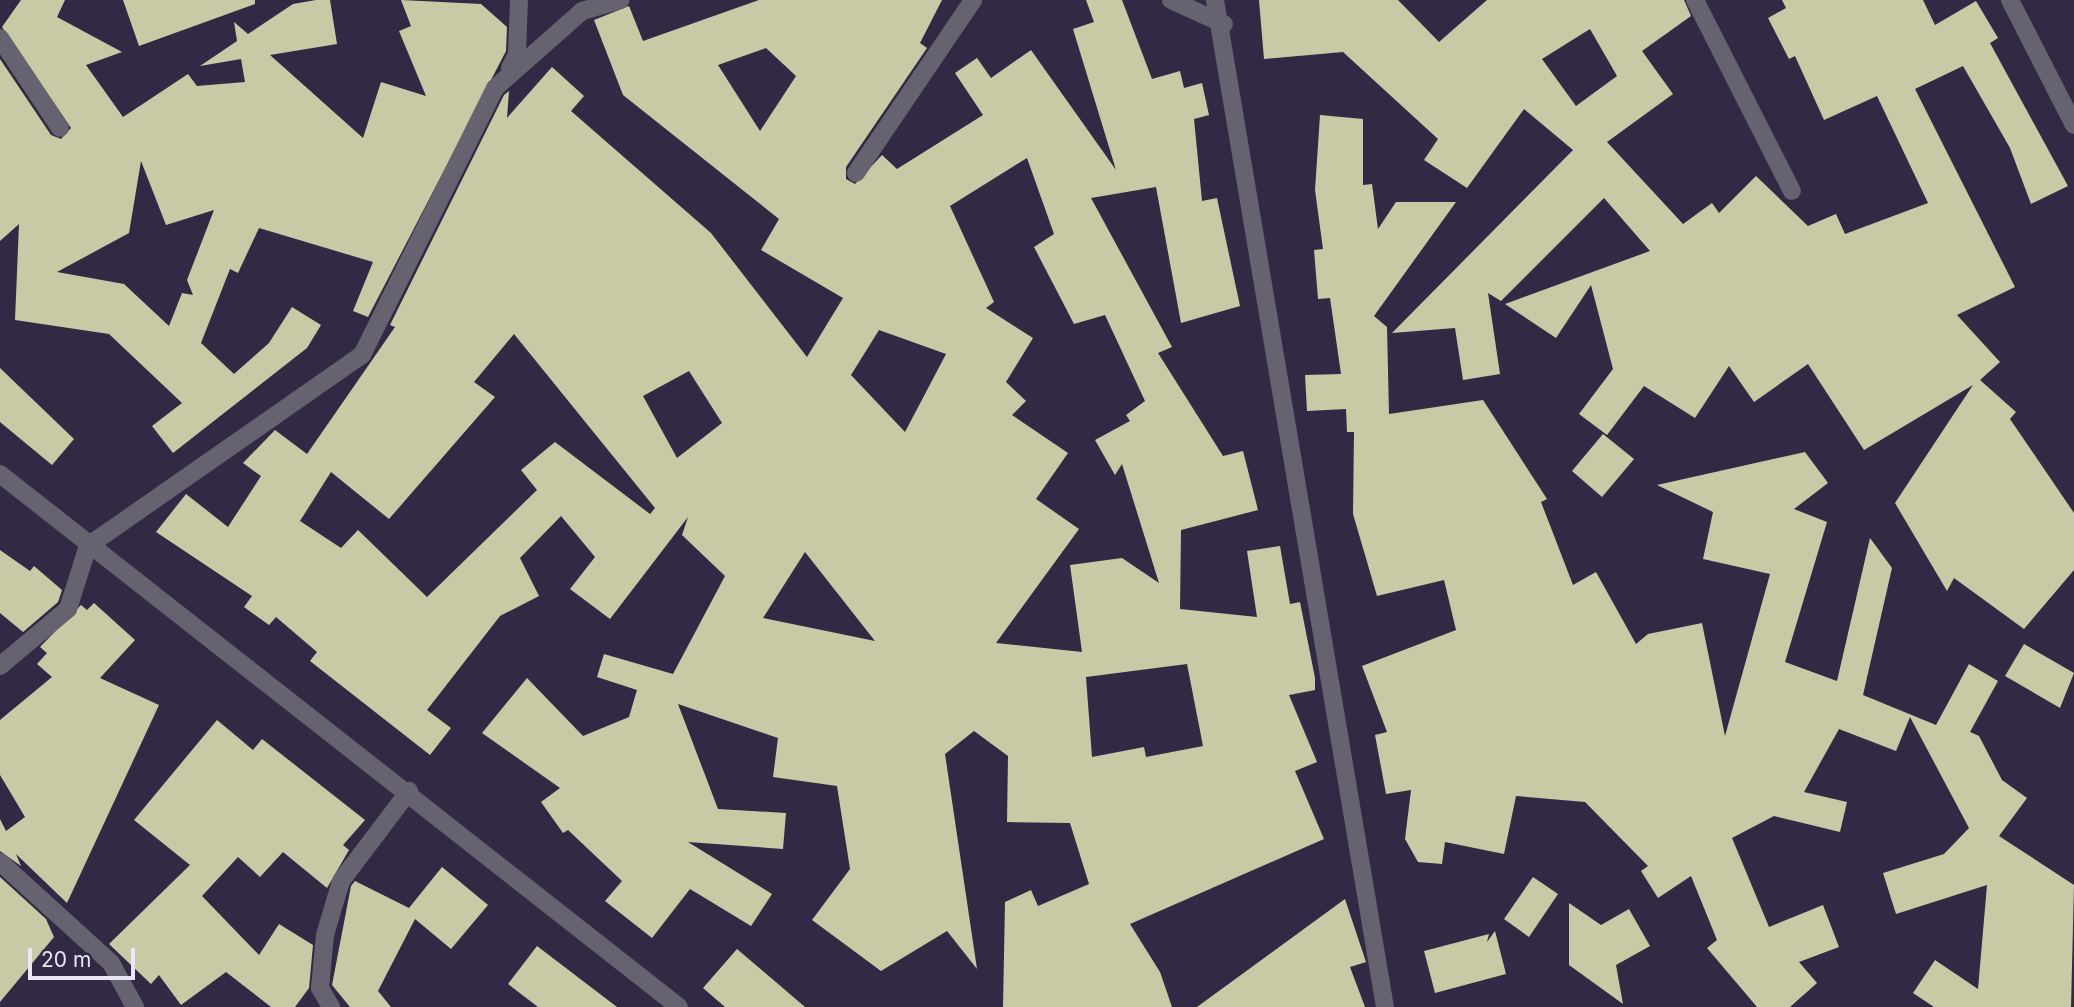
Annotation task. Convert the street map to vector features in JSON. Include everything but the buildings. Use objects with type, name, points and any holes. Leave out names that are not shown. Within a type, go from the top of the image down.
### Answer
[{"type":"street","points":[[0,666],[68,609],[88,546],[362,355],[477,117],[517,54],[519,0]]},
{"type":"street","points":[[510,68],[582,11],[620,0]]},
{"type":"street","points":[[856,173],[973,0]]},
{"type":"street","points":[[1171,0],[1224,24]]},
{"type":"street","points":[[1215,0],[1224,24],[1385,1007]]},
{"type":"street","points":[[1695,0],[1792,191]]},
{"type":"street","points":[[2010,0],[2074,125]]},
{"type":"street","points":[[0,38],[60,128]]},
{"type":"street","points":[[0,474],[88,546],[409,791],[679,1007]]},
{"type":"street","points":[[331,1007],[320,988],[325,935],[341,881],[409,791]]},
{"type":"street","points":[[0,862],[111,963],[135,1007]]}]
